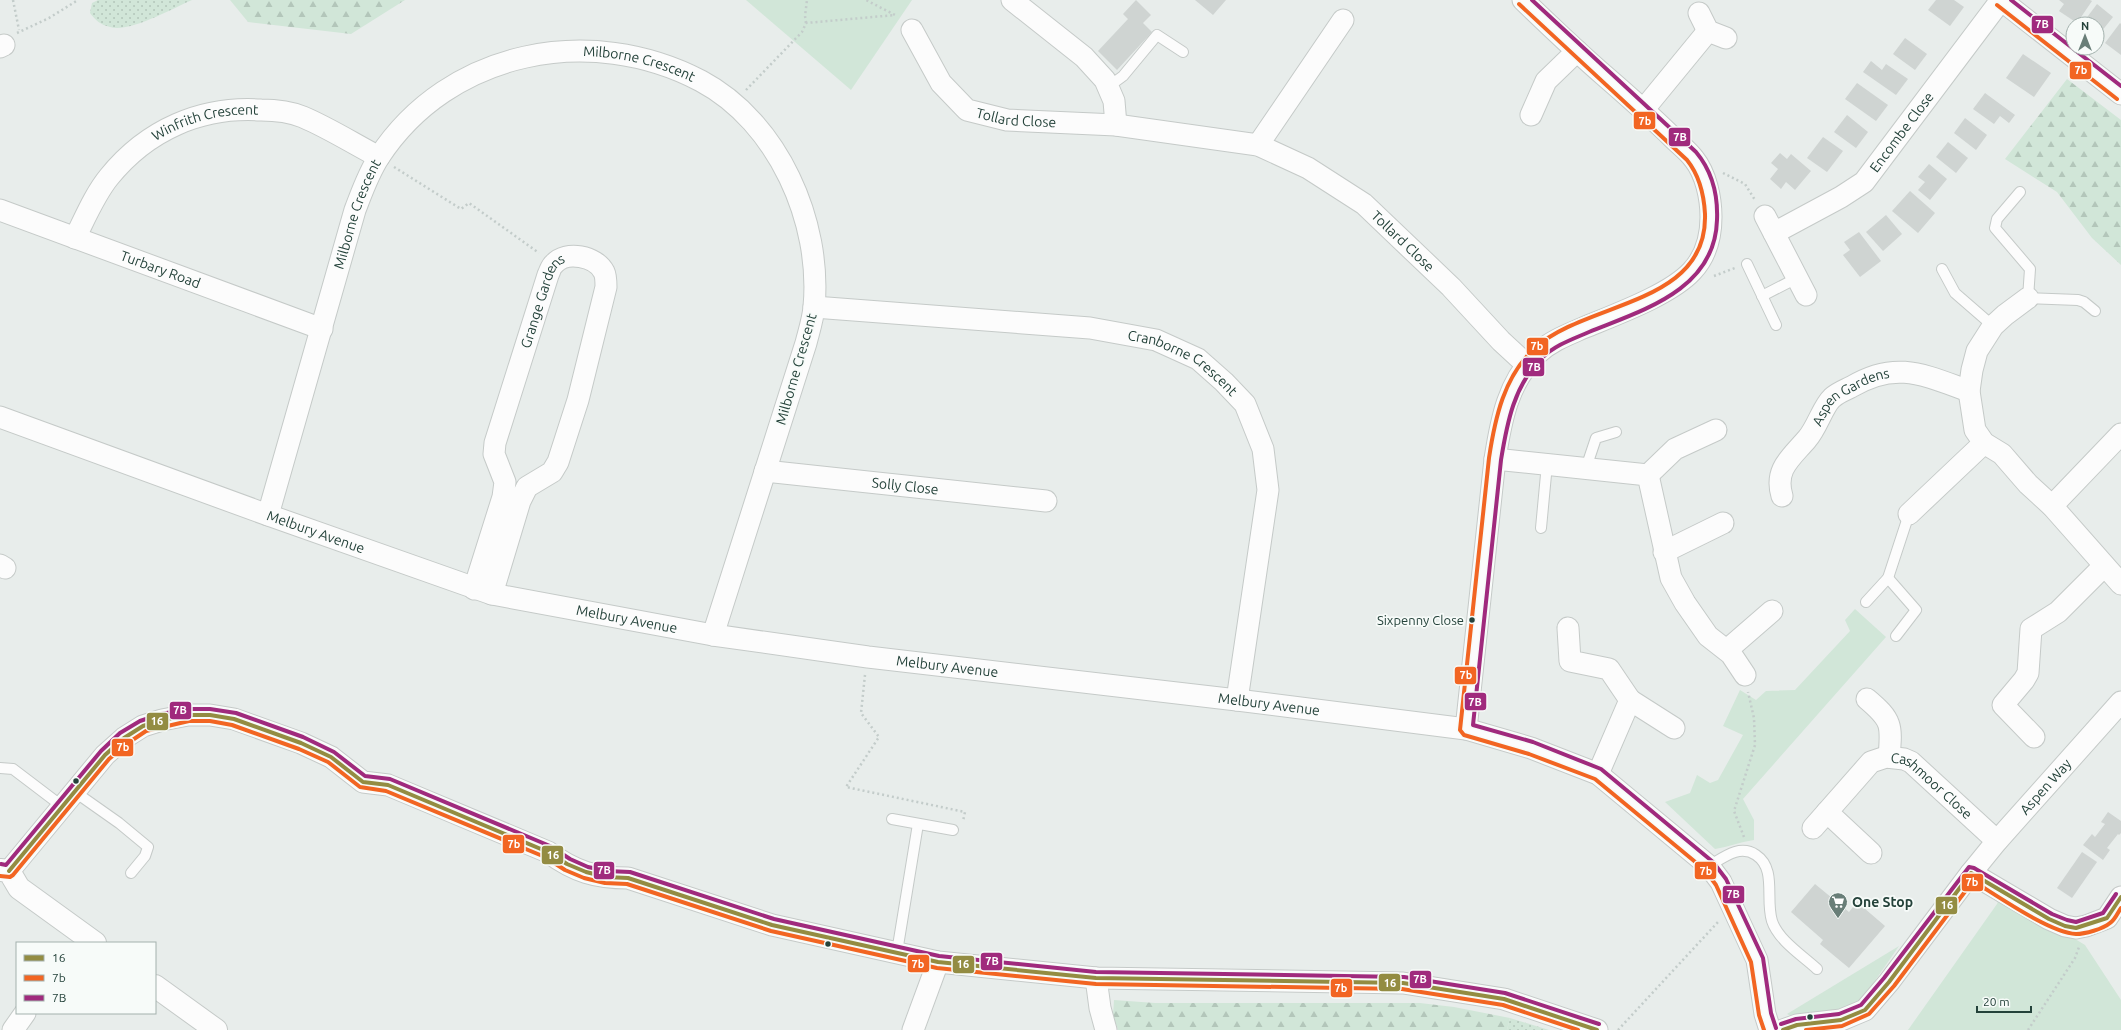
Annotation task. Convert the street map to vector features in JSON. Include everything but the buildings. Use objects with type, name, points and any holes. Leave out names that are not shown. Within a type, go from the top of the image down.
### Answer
[{"type":"street","points":[[1012,0],[1084,57],[1105,80],[1114,101],[1116,125]]},
{"type":"street","points":[[1466,730],[1495,459],[1504,411],[1513,386],[1527,365],[1552,342],[1667,290],[1692,271],[1708,242],[1711,212],[1704,179],[1694,159],[1644,109],[1577,52],[1522,0]]},
{"type":"street","points":[[2001,0],[2121,94]]},
{"type":"street","name":"Encombe Close","points":[[1769,224],[1841,197],[1864,182],[2001,0]]},
{"type":"street","points":[[1258,145],[1344,20]]},
{"type":"street","points":[[1644,109],[1711,27]]},
{"type":"street","name":"Tollard Close","points":[[912,30],[941,83],[967,110],[1007,120],[1116,125],[1258,145],[1308,168],[1364,204],[1452,287],[1501,341],[1527,365]]},
{"type":"street","name":"Milborne Crescent","points":[[268,515],[355,210],[367,178],[379,157],[394,137],[424,106],[459,81],[493,66],[529,56],[561,51],[593,50],[632,56],[668,66],[702,82],[733,103],[759,131],[779,159],[795,189],[808,228],[814,269],[814,307],[806,342],[713,635]]},
{"type":"street","points":[[1531,115],[1546,81],[1577,52]]},
{"type":"street","name":"Winfrith Crescent","points":[[75,238],[108,178],[126,158],[153,136],[180,123],[212,112],[251,109],[274,110],[302,117],[379,157]]},
{"type":"street","name":"Turbary Road","points":[[0,210],[322,328]]},
{"type":"street","points":[[1769,224],[1797,279]]},
{"type":"street","name":"Grange Gardens","points":[[569,256],[585,258],[594,262],[604,270],[606,276],[605,298],[578,400],[558,462],[552,472],[516,484],[494,454],[495,443],[548,275],[554,263],[561,258],[569,256]]},
{"type":"street","points":[[2028,298],[1993,326],[1977,351],[1969,391],[1975,430],[1984,442],[2002,454],[2028,484],[2052,506],[2121,584]]},
{"type":"street","name":"Cranborne Crescent","points":[[814,307],[1097,329],[1156,340],[1198,359],[1224,382],[1245,404],[1263,449],[1268,490],[1237,700]]},
{"type":"street","name":"Aspen Gardens","points":[[1782,496],[1779,486],[1779,477],[1786,463],[1813,433],[1832,398],[1863,380],[1889,371],[1904,372],[1921,374],[1969,391]]},
{"type":"street","name":"Melbury Avenue","points":[[0,417],[483,592],[713,635],[868,657],[1237,700],[1466,730],[1531,748],[1598,774],[1710,866],[1721,882],[1757,960],[1765,1014],[1770,1030]]},
{"type":"street","points":[[1648,475],[1675,449],[1716,430]]},
{"type":"street","points":[[2052,506],[2121,434]]},
{"type":"street","points":[[1910,514],[1984,442]]},
{"type":"street","points":[[1495,459],[1648,475]]},
{"type":"street","name":"Solly Close","points":[[765,471],[1046,501]]},
{"type":"street","points":[[1648,475],[1671,578],[1684,603],[1708,636],[1727,650],[1745,675]]},
{"type":"street","points":[[483,592],[503,497],[516,484]]},
{"type":"street","points":[[1664,552],[1723,523]]},
{"type":"street","points":[[2034,738],[2003,705],[2028,674],[2031,629],[2058,612],[2104,566]]},
{"type":"street","points":[[1727,650],[1772,611]]},
{"type":"street","points":[[1568,628],[1570,661],[1609,669],[1630,700],[1674,728]]},
{"type":"street","points":[[1867,698],[1884,713],[1892,731],[1889,757]]},
{"type":"street","points":[[1598,774],[1630,700]]},
{"type":"street","name":"Aspen Way","points":[[1783,1030],[1797,1025],[1842,1020],[1864,1010],[1889,982],[1997,841],[2121,702]]},
{"type":"street","points":[[94,942],[19,888],[5,871],[69,799],[105,755],[124,738],[143,726],[162,720],[188,715],[234,719],[301,743],[331,757],[364,782],[388,785],[548,852],[566,865],[603,878],[628,878],[772,925],[938,962],[1096,978],[1403,983],[1504,999],[1597,1030]]},
{"type":"street","name":"Cashmoor Close","points":[[1813,828],[1872,762],[1889,757],[1904,759],[1911,762],[1997,841]]},
{"type":"street","points":[[1827,812],[1872,853]]},
{"type":"street","points":[[1971,873],[2049,919],[2065,926],[2076,928],[2107,918],[2121,897]]},
{"type":"street","points":[[913,1030],[938,962]]},
{"type":"street","points":[[1096,978],[1100,1008],[1106,1030]]},
{"type":"street","points":[[156,987],[216,1030]]},
{"type":"street","points":[[13,1030],[24,1014]]},
{"type":"lane","points":[[1108,87],[1123,76],[1157,35],[1182,52]]},
{"type":"lane","points":[[2020,192],[1997,219],[1995,228],[2030,269],[2028,298],[2078,300],[2084,302],[2095,311]]},
{"type":"lane","points":[[1747,264],[1776,325]]},
{"type":"lane","points":[[1942,269],[1955,293],[1993,326]]},
{"type":"lane","points":[[1762,296],[1797,279]]},
{"type":"lane","points":[[1586,468],[1596,438],[1616,432]]},
{"type":"lane","points":[[1541,528],[1547,464]]},
{"type":"lane","points":[[1866,602],[1888,578],[1910,514]]},
{"type":"lane","points":[[1888,578],[1916,610],[1896,636]]},
{"type":"lane","points":[[0,768],[13,769],[69,799],[120,823],[148,847],[145,856],[131,873]]},
{"type":"lane","points":[[892,819],[954,830]]},
{"type":"lane","points":[[897,952],[918,824]]},
{"type":"lane","points":[[1710,866],[1734,852],[1742,850],[1750,851],[1762,860],[1767,866],[1771,916],[1777,931],[1817,969]]},
{"type":"path","points":[[13,0],[19,30]]},
{"type":"path","points":[[2,46],[19,30],[49,18],[78,0]]},
{"type":"path","points":[[733,103],[802,32],[806,24],[805,16],[807,0]]},
{"type":"path","points":[[806,24],[895,15],[866,0]]},
{"type":"path","points":[[379,157],[461,210],[469,203],[554,263]]},
{"type":"path","points":[[1694,159],[1745,184],[1769,224]]},
{"type":"path","points":[[1710,277],[1747,264]]},
{"type":"path","points":[[868,657],[861,713],[879,737],[846,787],[965,812],[962,831],[954,830]]},
{"type":"path","points":[[1745,675],[1754,718],[1755,745],[1734,811],[1750,851]]},
{"type":"path","points":[[1618,1030],[1733,907]]},
{"type":"path","points":[[2028,1030],[2074,958],[2086,926]]},
{"type":"green space","points":[[98,0],[192,0],[151,19],[118,28],[101,24],[90,13],[92,3]]},
{"type":"green space","points":[[230,0],[405,0],[351,34],[248,22]]},
{"type":"green space","points":[[746,0],[912,0],[851,90]]},
{"type":"green space","points":[[2067,79],[2121,120],[2121,265],[2092,238],[2057,192],[2005,159]]},
{"type":"green space","points":[[1855,609],[1886,637],[1743,799],[1754,820],[1754,840],[1715,849],[1665,802],[1690,793],[1697,775],[1710,783],[1718,780],[1743,735],[1723,726],[1740,690],[1756,700],[1766,691],[1795,690],[1850,631],[1845,620]]},
{"type":"green space","points":[[2001,894],[2085,945],[2121,1000],[2121,1030],[1908,1030],[1997,904]]},
{"type":"green space","points":[[1899,946],[1868,991],[1851,1009],[1797,1019],[1787,1014]]},
{"type":"green space","points":[[1114,1000],[1155,1003],[1420,1003],[1454,1007],[1510,1018],[1507,1030],[1118,1030],[1113,1015]]},
{"type":"green space","points":[[1510,1018],[1549,1030],[1507,1030]]},
{"type":"transit line","name":"7B","points":[[1532,0],[1702,159],[1713,184],[1717,220],[1713,244],[1704,264],[1690,280],[1672,294],[1653,305],[1553,349],[1547,353],[1532,369],[1518,392],[1509,419],[1501,460],[1473,725],[1533,742],[1601,769],[1713,862],[1726,879],[1763,958],[1771,1013],[1776,1028]]},
{"type":"transit line","name":"7B","points":[[2011,0],[2121,86]]},
{"type":"transit line","name":"7b","points":[[1519,4],[1687,160],[1698,179],[1705,214],[1701,244],[1687,267],[1666,284],[1640,298],[1584,320],[1557,333],[1535,348],[1524,359],[1508,385],[1494,428],[1489,458],[1460,730],[1464,735],[1529,754],[1595,779],[1705,870],[1716,885],[1751,962],[1759,1015],[1764,1030]]},
{"type":"transit line","name":"7b","points":[[1997,5],[2117,99]]},
{"type":"transit line","name":"7B","points":[[1,864],[6,865],[101,751],[120,733],[140,721],[161,714],[188,709],[210,709],[236,713],[303,737],[334,752],[365,776],[390,779],[550,846],[570,859],[588,867],[607,871],[630,872],[774,919],[939,956],[1096,972],[1404,977],[1505,993],[1599,1024]]},
{"type":"transit line","name":"16","points":[[9,871],[105,755],[124,738],[143,726],[162,720],[188,715],[210,715],[234,719],[301,743],[331,757],[363,782],[388,785],[548,852],[567,864],[586,872],[606,877],[628,878],[772,925],[938,962],[1096,978],[1403,983],[1504,999],[1597,1030]]},
{"type":"transit line","name":"7b","points":[[0,876],[10,877],[13,875],[109,759],[128,743],[146,731],[189,721],[210,721],[232,725],[299,749],[328,762],[360,787],[386,791],[545,857],[565,870],[584,878],[605,883],[627,884],[771,931],[937,968],[1096,984],[1402,989],[1503,1005],[1578,1030]]},
{"type":"transit line","name":"7B","points":[[1781,1024],[1796,1019],[1839,1014],[1861,1005],[1884,978],[1969,867],[1974,868],[2052,914],[2076,922],[2103,913],[2116,894]]},
{"type":"transit line","name":"16","points":[[1783,1030],[1797,1025],[1841,1020],[1865,1010],[1889,982],[1971,873],[2049,919],[2065,926],[2076,928],[2107,918],[2121,897]]},
{"type":"transit line","name":"7b","points":[[1806,1030],[1842,1026],[1869,1014],[1894,986],[1973,881],[2023,912],[2065,932],[2080,934],[2094,931],[2112,922],[2121,908]]},
{"type":"place","name":"Sixpenny Close","points":[[1472,620]]},
{"type":"place","name":"One Stop","points":[[1838,919]]}]
